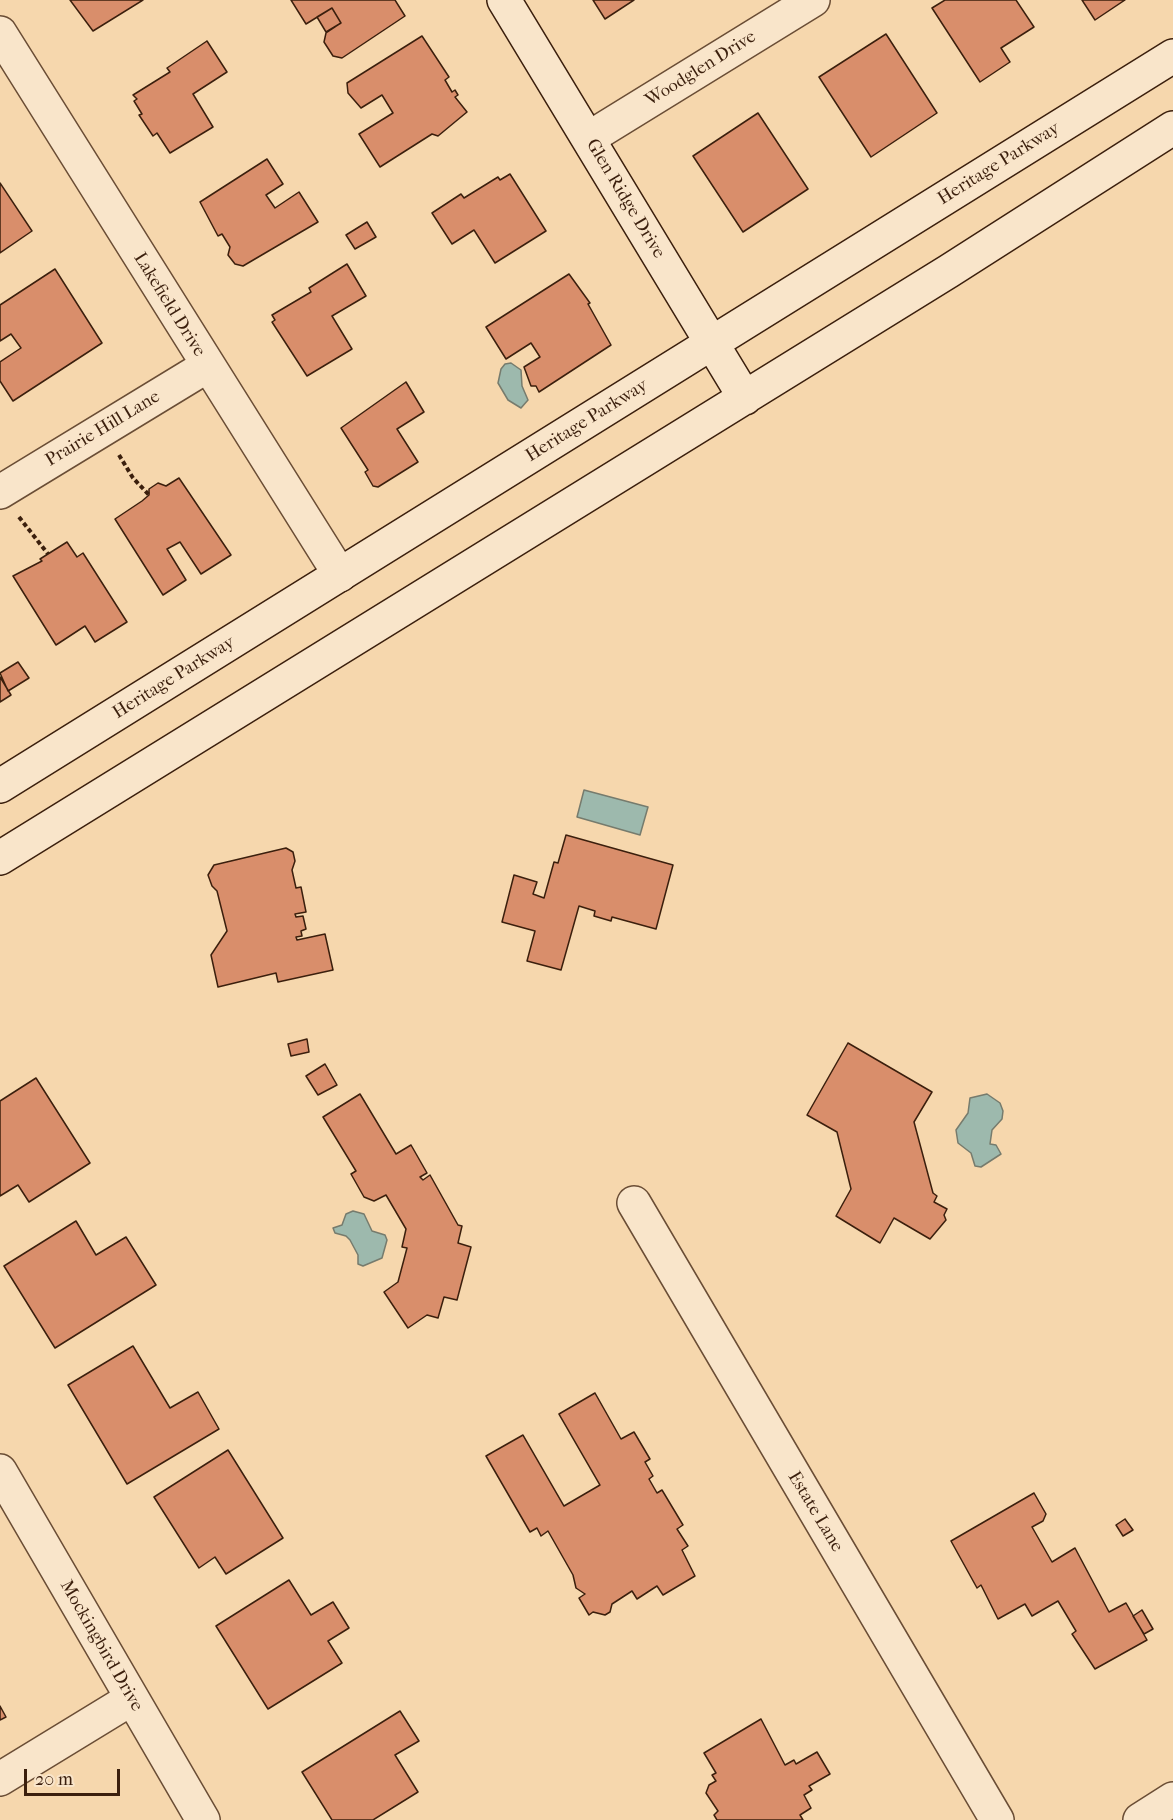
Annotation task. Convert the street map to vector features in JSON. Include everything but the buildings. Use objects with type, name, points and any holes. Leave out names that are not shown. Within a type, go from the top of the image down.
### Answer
[{"type":"street","name":"Glen Ridge Drive","points":[[504,0],[745,398]]},
{"type":"street","name":"Woodglen Drive","points":[[589,138],[813,0]]},
{"type":"street","name":"Lakefield Drive","points":[[0,33],[340,575]]},
{"type":"street","name":"Heritage Parkway","points":[[0,786],[1173,56]]},
{"type":"street","points":[[0,858],[745,398],[1173,128]]},
{"type":"street","name":"Prairie Hill Lane","points":[[9,505],[207,366]]},
{"type":"street","name":"Estate Lane","points":[[634,1203],[997,1820]]},
{"type":"street","name":"Mockingbird Drive","points":[[0,1471],[203,1820]]},
{"type":"street","points":[[0,1779],[131,1699]]},
{"type":"street","points":[[1140,1820],[1173,1799]]},
{"type":"path","points":[[119,455],[133,478],[149,495]]},
{"type":"path","points":[[9,505],[48,554]]},
{"type":"shaded area","points":[[511,363],[521,370],[522,386],[528,400],[521,408],[508,400],[498,383],[501,369],[505,364]]},
{"type":"shaded area","points":[[584,790],[648,807],[640,835],[577,817]]},
{"type":"shaded area","points":[[987,1094],[1000,1103],[1003,1111],[1002,1119],[992,1130],[990,1144],[996,1145],[1001,1154],[981,1167],[975,1166],[971,1153],[958,1143],[956,1130],[968,1113],[970,1098]]},
{"type":"shaded area","points":[[353,1211],[364,1214],[372,1231],[385,1235],[387,1240],[382,1258],[363,1266],[358,1264],[358,1255],[350,1240],[346,1236],[335,1233],[333,1228],[342,1225],[346,1214]]}]
